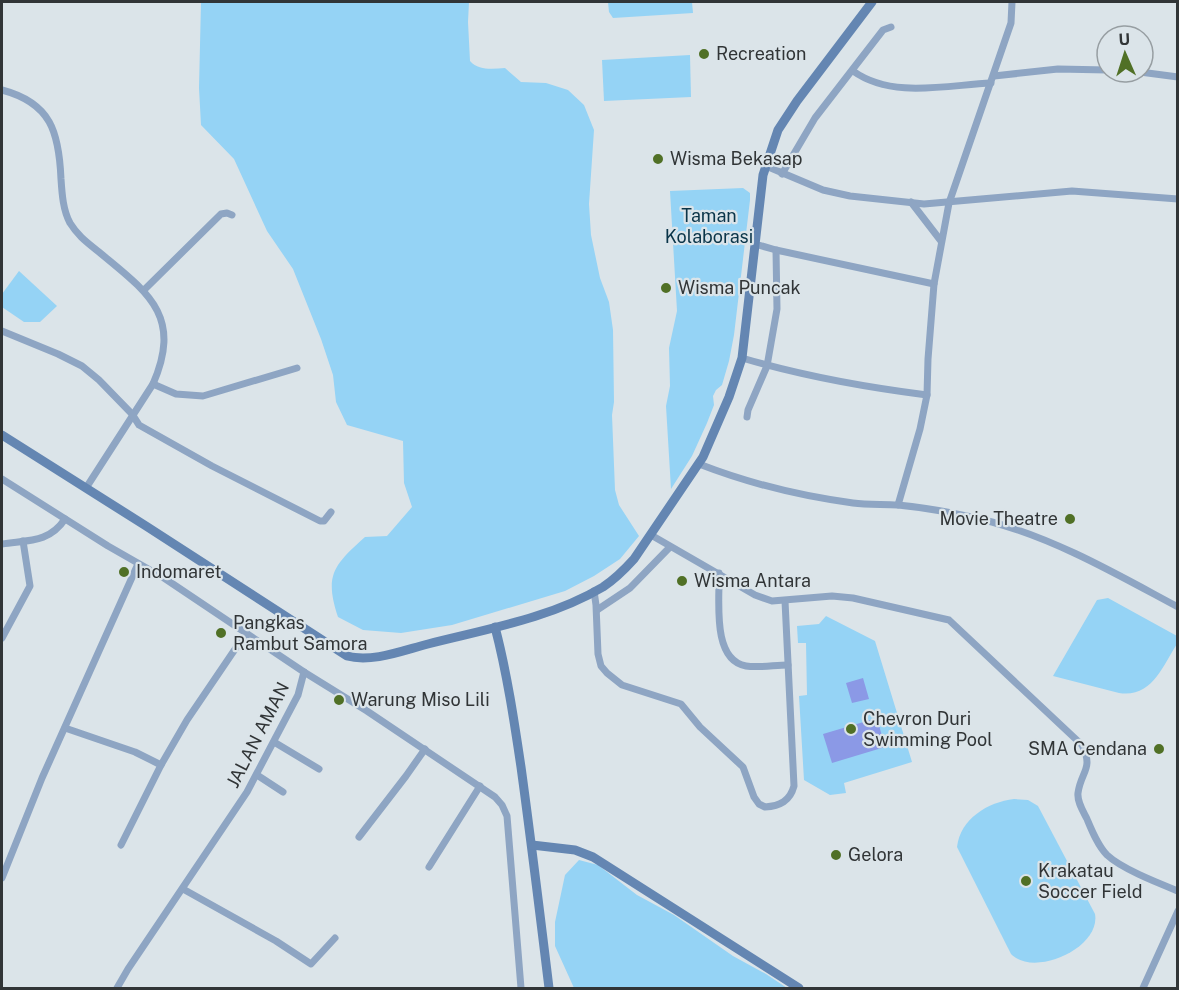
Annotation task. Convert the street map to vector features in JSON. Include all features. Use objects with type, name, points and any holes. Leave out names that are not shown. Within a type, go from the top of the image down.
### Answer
[{"type":"street","points":[[2,435],[347,656],[361,659],[385,655],[495,627],[546,612],[594,591],[621,573],[651,535],[699,464],[729,397],[742,358],[766,166],[773,143],[785,118],[872,2]]},
{"type":"street","points":[[898,505],[920,429],[927,395],[934,284],[949,203],[1011,23],[1012,2]]},
{"type":"street","points":[[782,174],[815,118],[883,30],[891,27]]},
{"type":"street","points":[[853,71],[862,78],[886,84],[927,88],[1058,69],[1095,69]]},
{"type":"street","points":[[1155,74],[1178,77]]},
{"type":"street","points":[[2,90],[27,99],[48,117],[56,135],[64,208],[69,221],[78,235],[144,290],[160,316],[164,338],[160,369],[153,384],[86,488]]},
{"type":"street","points":[[766,166],[823,190],[850,196],[911,202],[949,203],[1071,191],[1178,199]]},
{"type":"street","points":[[911,202],[941,241]]},
{"type":"street","points":[[144,290],[221,214],[232,215]]},
{"type":"street","points":[[755,244],[934,284]]},
{"type":"street","points":[[747,417],[767,366],[777,309],[776,250]]},
{"type":"street","points":[[2,331],[82,366],[132,414],[139,425],[182,450],[320,521],[324,521],[331,512]]},
{"type":"street","points":[[742,358],[834,381],[927,395]]},
{"type":"street","points":[[153,384],[176,394],[194,397],[241,387],[297,368]]},
{"type":"street","points":[[699,464],[766,486],[816,497],[942,511],[993,522],[1029,534],[1109,569],[1178,607]]},
{"type":"street","name":"JALAN AMAN","points":[[2,479],[164,578],[304,672],[298,695],[257,775],[117,988]]},
{"type":"street","points":[[2,544],[48,536],[59,528],[65,519]]},
{"type":"street","points":[[651,535],[755,595],[772,601],[832,596],[853,598],[949,620],[1082,745],[1088,756],[1088,765],[1078,792],[1078,801],[1098,843],[1106,854],[1117,862],[1178,891]]},
{"type":"street","points":[[2,638],[30,586],[23,541]]},
{"type":"street","points":[[597,610],[630,588],[670,547]]},
{"type":"street","points":[[2,878],[42,777],[138,564]]},
{"type":"street","points":[[719,573],[720,637],[729,656],[745,666],[788,665]]},
{"type":"street","points":[[594,591],[598,654],[601,666],[622,685],[681,704],[700,727],[743,767],[754,797],[765,807],[790,798],[794,786],[785,601]]},
{"type":"street","points":[[495,627],[502,651],[517,741],[549,988]]},
{"type":"street","points":[[121,845],[161,765],[187,720],[246,633]]},
{"type":"street","points":[[304,672],[425,749],[480,786],[502,805],[507,816],[521,988]]},
{"type":"street","points":[[65,728],[135,753],[161,765]]},
{"type":"street","points":[[274,742],[319,769]]},
{"type":"street","points":[[358,837],[425,749]]},
{"type":"street","points":[[257,775],[282,792]]},
{"type":"street","points":[[429,867],[480,786]]},
{"type":"street","points":[[532,845],[575,850],[593,857],[799,988]]},
{"type":"street","points":[[183,889],[276,941],[311,964],[335,938]]},
{"type":"street","points":[[1143,988],[1178,911]]},
{"type":"green space","points":[[201,2],[469,2],[470,61],[482,68],[505,68],[521,82],[546,83],[568,90],[584,105],[594,130],[589,204],[591,235],[600,278],[609,302],[613,330],[614,402],[612,415],[615,490],[619,505],[639,536],[620,559],[565,591],[452,625],[401,633],[363,630],[338,617],[332,581],[339,564],[365,537],[387,536],[412,507],[404,483],[403,441],[347,425],[336,402],[333,375],[321,339],[293,269],[267,231],[234,159],[201,125],[199,88]]},
{"type":"green space","points":[[608,2],[692,2],[693,13],[613,18],[609,12]]},
{"type":"green space","points":[[690,55],[691,97],[604,101],[602,60]]},
{"type":"green space","name":"Taman Kolaborasi","points":[[743,188],[750,193],[750,200],[729,361],[722,385],[713,396],[714,405],[707,423],[692,456],[671,489],[666,406],[670,386],[669,348],[677,311],[670,191]]},
{"type":"green space","points":[[19,271],[57,306],[40,322],[24,322],[2,307],[2,294]]},
{"type":"green space","points":[[1108,598],[1177,636],[1177,644],[1161,671],[1148,686],[1140,691],[1119,693],[1053,676],[1097,600]]},
{"type":"green space","name":"Chevron Duri Swimming Pool","points":[[826,616],[875,641],[912,762],[844,783],[846,793],[830,795],[804,780],[799,696],[807,695],[806,643],[798,643],[797,626],[819,624]]},
{"type":"green space","name":"Krakatau Soccer Field","points":[[1014,799],[1028,800],[1038,806],[1095,914],[1094,926],[1088,938],[1064,956],[1049,961],[1035,963],[1021,961],[1011,954],[957,847],[959,837],[969,820],[985,808]]},
{"type":"green space","points":[[579,860],[598,865],[637,895],[674,915],[733,956],[787,988],[574,988],[555,946],[555,922],[565,875]]},
{"type":"water","points":[[863,678],[869,699],[852,703],[846,683]]},
{"type":"water","points":[[877,718],[885,747],[832,763],[823,734]]},
{"type":"place","name":"Recreation","points":[[704,54]]},
{"type":"place","name":"Wisma Bekasap","points":[[658,159]]},
{"type":"place","name":"Wisma Puncak","points":[[666,288]]},
{"type":"place","name":"Movie Theatre","points":[[1070,519]]},
{"type":"place","name":"Indomaret","points":[[124,572]]},
{"type":"place","name":"Wisma Antara","points":[[682,581]]},
{"type":"place","name":"Pangkas Rambut Samora","points":[[221,633]]},
{"type":"place","name":"Warung Miso Lili","points":[[339,700]]},
{"type":"place","name":"Chevron Duri Swimming Pool","points":[[851,729]]},
{"type":"place","name":"SMA Cendana","points":[[1159,749]]},
{"type":"place","name":"Gelora","points":[[836,855]]},
{"type":"place","name":"Krakatau Soccer Field","points":[[1026,881]]}]
